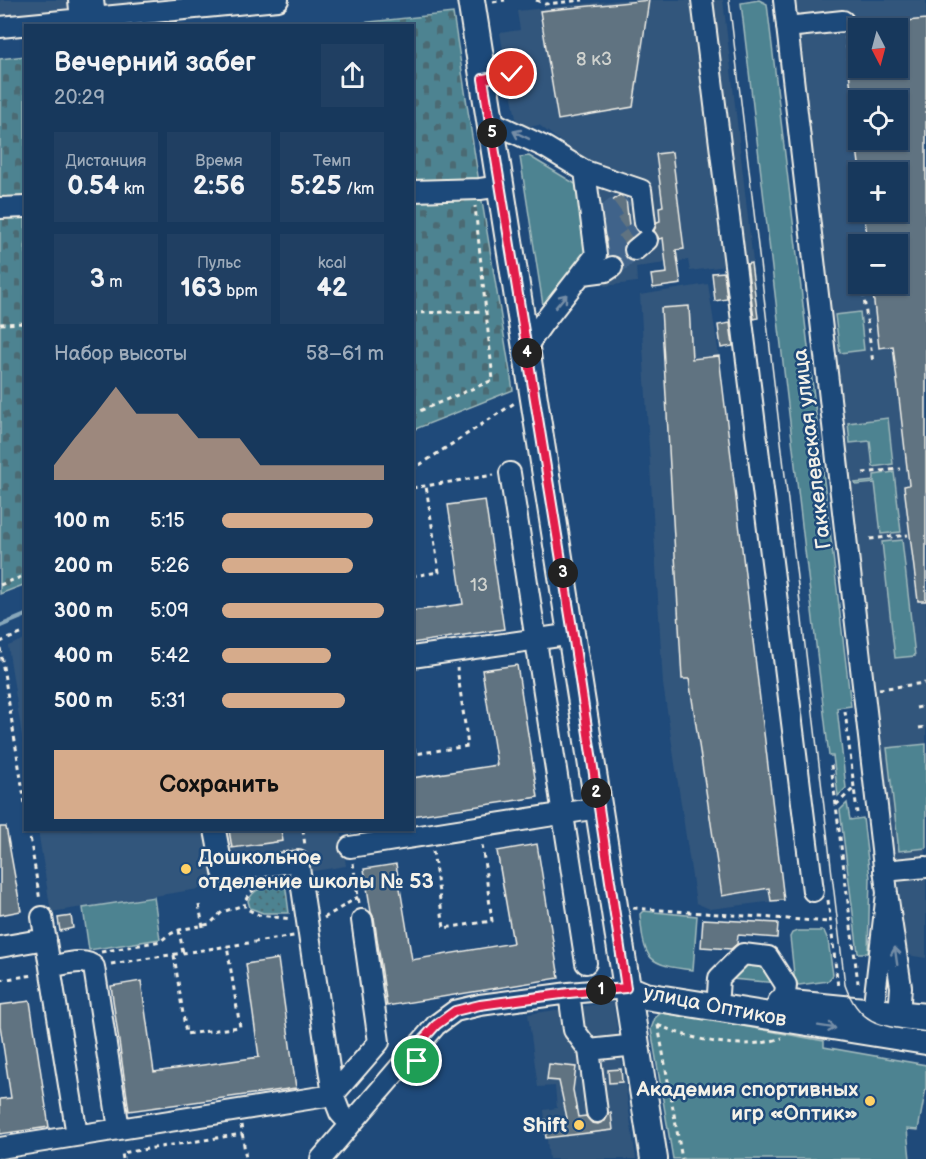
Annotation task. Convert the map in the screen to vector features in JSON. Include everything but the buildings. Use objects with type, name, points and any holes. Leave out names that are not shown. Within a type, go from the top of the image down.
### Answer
[{"type":"main road","points":[[482,1],[483,79],[490,121],[490,187],[526,347],[573,634],[626,988],[643,1036],[654,1159]]},
{"type":"main road","name":"улица Оптиков","points":[[626,988],[646,983],[784,1004],[873,1012],[892,1025],[926,1041]]},
{"type":"main road","name":"улица Оптиков","points":[[626,988],[645,996],[892,1025],[926,1017]]},
{"type":"street","points":[[0,27],[87,9],[278,0]]},
{"type":"street","points":[[702,0],[820,891]]},
{"type":"street","name":"Гаккелевская улица","points":[[784,0],[787,27],[798,50],[832,272],[834,368],[851,486],[867,649],[868,684],[875,722],[884,871],[901,987],[892,1025]]},
{"type":"street","points":[[787,27],[843,21]]},
{"type":"street","points":[[483,79],[512,74]]},
{"type":"street","points":[[490,121],[548,142],[638,218]]},
{"type":"street","points":[[526,347],[583,274],[601,242],[585,171]]},
{"type":"street","points":[[414,191],[490,187]]},
{"type":"street","points":[[0,208],[24,207]]},
{"type":"street","points":[[510,473],[586,963]]},
{"type":"street","points":[[414,657],[573,634]]},
{"type":"street","points":[[350,847],[598,808]]},
{"type":"street","points":[[215,831],[223,872],[298,861],[333,1095],[340,1113],[350,1124]]},
{"type":"street","points":[[884,871],[926,867]]},
{"type":"street","name":"Гаккелевская улица","points":[[873,1012],[887,893]]},
{"type":"street","points":[[42,917],[77,1135]]},
{"type":"street","points":[[0,1148],[333,1095],[379,1042],[362,920]]},
{"type":"street","points":[[0,946],[46,939]]},
{"type":"street","points":[[718,994],[719,978],[743,954],[768,957],[786,985],[784,1004]]},
{"type":"street","points":[[51,969],[85,962],[99,966],[120,1129]]},
{"type":"street","points":[[321,1159],[350,1124],[416,1062],[436,1025],[455,1011],[480,1005],[569,993],[626,988]]},
{"type":"street","points":[[569,993],[574,1030],[589,1050],[597,1112]]},
{"type":"street","points":[[589,1050],[643,1036]]},
{"type":"path","points":[[482,1],[505,0]]},
{"type":"path","points":[[536,0],[545,4],[583,0]]},
{"type":"path","points":[[414,413],[494,380],[473,195],[490,187]]},
{"type":"path","points":[[832,272],[848,274]]},
{"type":"path","points":[[863,294],[873,363]]},
{"type":"path","points":[[414,313],[485,311]]},
{"type":"path","points":[[0,324],[24,323]]},
{"type":"path","points":[[414,469],[520,400]]},
{"type":"path","points":[[851,486],[900,469]]},
{"type":"path","points":[[414,488],[510,473]]},
{"type":"path","points":[[414,576],[439,572],[426,486]]},
{"type":"path","points":[[870,539],[908,535]]},
{"type":"path","points":[[0,585],[24,575]]},
{"type":"path","points":[[0,642],[24,633]]},
{"type":"path","points":[[0,648],[24,798]]},
{"type":"path","points":[[414,749],[415,754],[468,746],[454,651]]},
{"type":"path","points":[[868,684],[925,683]]},
{"type":"path","points":[[916,708],[926,706]]},
{"type":"path","points":[[845,711],[857,813]]},
{"type":"path","points":[[919,728],[926,727]]},
{"type":"path","points":[[831,765],[858,982]]},
{"type":"path","points":[[836,806],[854,788]]},
{"type":"path","points":[[431,835],[444,928],[492,921],[480,827]]},
{"type":"path","points":[[29,831],[42,917]]},
{"type":"path","points":[[350,847],[362,920]]},
{"type":"path","points":[[265,882],[251,892],[244,905],[222,912],[210,924],[179,930],[161,941],[101,951],[99,966],[227,946],[308,925],[318,922],[358,897]]},
{"type":"path","points":[[820,891],[830,922],[838,987]]},
{"type":"path","points":[[199,904],[203,927]]},
{"type":"path","points":[[244,905],[249,911],[308,925]]},
{"type":"path","points":[[633,908],[830,922]]},
{"type":"path","points":[[179,930],[183,953]]},
{"type":"path","points":[[174,954],[186,1035],[240,1027],[227,946]]},
{"type":"path","points":[[0,980],[51,969]]},
{"type":"path","points":[[643,1036],[658,1025],[662,1018]]},
{"type":"path","points":[[658,1025],[677,1034],[739,1043],[774,1041],[784,1038]]},
{"type":"path","points":[[658,1025],[682,1159]]},
{"type":"path","points":[[238,1110],[246,1159]]},
{"type":"path","points":[[123,1159],[122,1153],[243,1134]]},
{"type":"shaded area","points":[[0,0],[171,0],[0,18]]},
{"type":"shaded area","points":[[619,0],[723,0],[753,262],[690,271],[688,260],[636,267],[637,282],[605,286],[594,279],[586,257],[573,151],[539,125],[518,129],[500,33],[520,30],[517,11]]},
{"type":"shaded area","points":[[793,0],[926,0],[926,958],[907,955]]},
{"type":"shaded area","points":[[708,284],[719,356],[784,900],[710,909],[696,903],[663,684],[640,295]]},
{"type":"shaded area","points":[[24,639],[24,749],[8,646]]},
{"type":"shaded area","name":"Дошкольное отделение школы № 53","points":[[38,831],[341,831],[346,866],[51,912]]},
{"type":"shaded area","points":[[613,1002],[636,1159],[549,1159],[544,1110],[557,1108],[555,1086],[538,1087],[528,1014]]},
{"type":"green space","points":[[759,0],[767,4],[851,706],[837,708],[846,788],[838,796],[833,756],[829,756],[741,3]]},
{"type":"green space","points":[[453,13],[513,390],[414,430],[414,24],[351,24]]},
{"type":"green space","points":[[24,56],[24,585],[0,594],[0,59]]},
{"type":"green space","points":[[529,156],[577,185],[586,257],[548,304],[543,305],[520,157]]},
{"type":"green space","points":[[860,312],[864,350],[840,353],[835,315]]},
{"type":"green space","points":[[888,418],[893,464],[873,467],[870,441],[850,443],[848,423]]},
{"type":"green space","points":[[894,472],[901,532],[881,534],[875,483],[856,485],[855,483],[874,481],[874,475]]},
{"type":"green space","points":[[902,540],[915,656],[895,658],[882,542]]},
{"type":"green space","points":[[926,744],[926,848],[899,851],[887,748]]},
{"type":"green space","points":[[847,803],[850,820],[863,818],[870,878],[868,953],[858,953],[840,810]]},
{"type":"green space","points":[[285,882],[289,913],[263,913],[250,908],[248,901],[255,892],[264,887]]},
{"type":"green space","points":[[154,897],[160,939],[89,950],[83,908]]},
{"type":"green space","points":[[643,911],[697,916],[693,970],[666,966],[651,957],[646,951],[644,941],[640,914]]},
{"type":"green space","points":[[797,931],[824,931],[828,940],[833,975],[828,981],[799,985],[795,983],[790,937]]},
{"type":"green space","points":[[746,959],[766,960],[778,983],[732,979]]},
{"type":"green space","points":[[661,1013],[824,1041],[824,1047],[926,1065],[926,1088],[918,1130],[907,1129],[910,1159],[673,1159],[651,1029],[655,1018]]},
{"type":"waterway","points":[[0,626],[24,616]]},
{"type":"tunnel","points":[[601,218],[627,199]]},
{"type":"tunnel","points":[[604,234],[628,216]]},
{"type":"tunnel","points":[[607,254],[645,225]]},
{"type":"tunnel","points":[[612,267],[635,250]]},
{"type":"tram line","points":[[729,0],[845,985],[851,999],[867,1018],[887,1026],[926,1032]]},
{"type":"place","name":"Дошкольное отделение школы № 53","points":[[186,869]]},
{"type":"place","name":"Академия спортивных игр «Оптик»","points":[[870,1101]]},
{"type":"place","name":"Shift","points":[[579,1125]]},
{"type":"route","points":[[417,1061],[409,1055],[436,1025],[455,1011],[480,1005],[569,993],[626,988],[573,634],[483,79],[512,74]]}]
